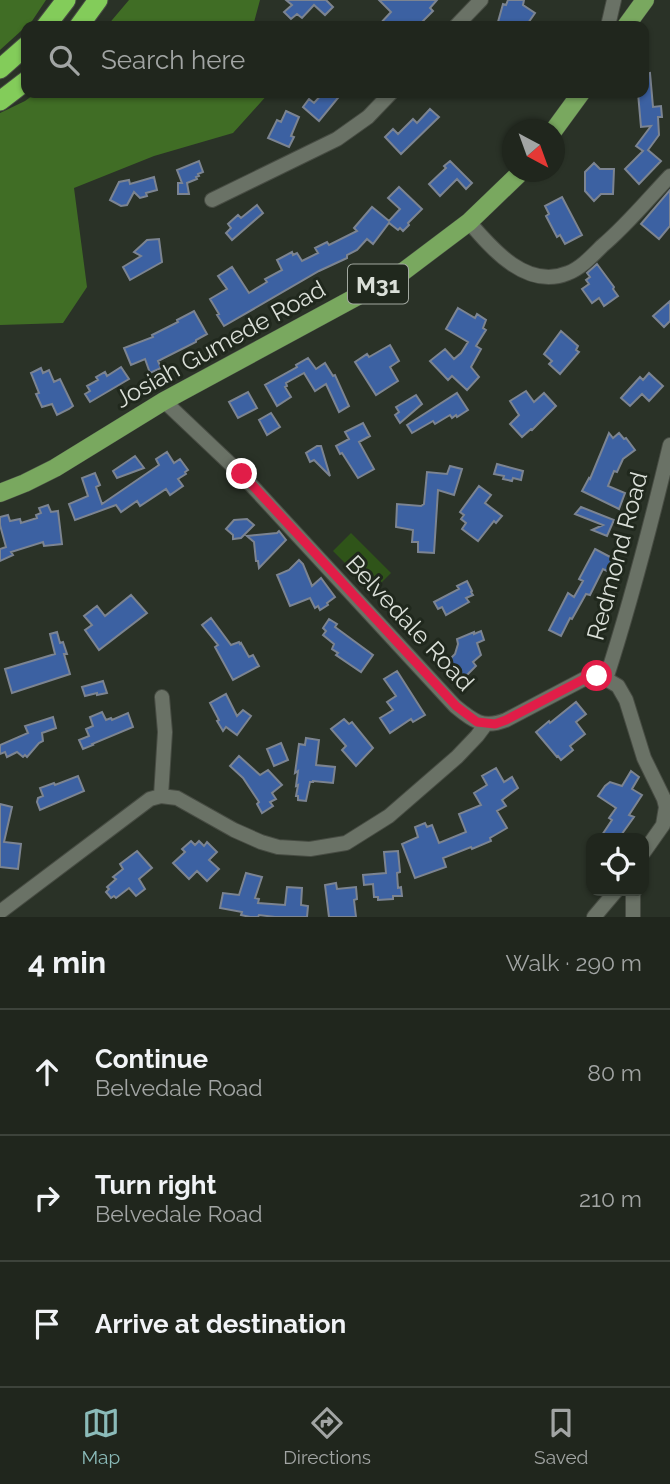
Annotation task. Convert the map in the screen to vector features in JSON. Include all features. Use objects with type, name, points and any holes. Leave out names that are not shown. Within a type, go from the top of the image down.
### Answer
[{"type":"highway","points":[[50,21],[66,0]]},
{"type":"highway","points":[[83,21],[98,0]]},
{"type":"highway","points":[[0,69],[21,50]]},
{"type":"highway","points":[[0,101],[21,85]]},
{"type":"main road","points":[[630,21],[645,0]]},
{"type":"main road","points":[[563,119],[577,98]]},
{"type":"main road","name":"Josiah Gumede Road","points":[[0,493],[25,484],[55,468],[164,401],[404,271],[469,222],[511,182]]},
{"type":"street","points":[[461,21],[481,0]]},
{"type":"street","points":[[609,21],[614,0]]},
{"type":"street","points":[[212,200],[337,139],[368,117],[386,98]]},
{"type":"street","points":[[469,222],[490,246],[517,268],[543,276],[567,274],[584,263],[612,237],[670,176]]},
{"type":"street","name":"Belvedale Road","points":[[164,401],[242,474],[456,706],[477,722],[486,724]]},
{"type":"street","name":"Redmond Road","points":[[606,679],[670,445]]},
{"type":"street","points":[[0,912],[150,799],[161,796],[177,798],[234,830],[278,847],[310,849],[346,842],[389,816],[457,757],[486,724],[506,720],[584,679],[597,676],[618,686],[626,700],[644,758],[664,799],[668,812],[663,825],[649,845]]},
{"type":"street","points":[[161,796],[165,732],[162,697]]},
{"type":"street","points":[[594,917],[612,896]]},
{"type":"street","points":[[633,896],[634,917]]},
{"type":"green space","points":[[0,0],[46,0],[32,21],[21,21],[21,31],[0,50]]},
{"type":"green space","points":[[129,0],[260,0],[254,21],[111,21]]},
{"type":"green space","points":[[29,98],[264,98],[233,133],[154,156],[74,188],[87,287],[63,323],[0,325],[0,113]]},
{"type":"green space","points":[[351,533],[391,573],[373,591],[333,551]]},
{"type":"building","points":[[286,0],[326,0],[333,7],[325,15],[314,5],[302,18],[297,14],[291,19],[284,12],[292,5]]},
{"type":"building","points":[[379,0],[437,0],[430,8],[433,11],[423,21],[383,21],[391,12]]},
{"type":"building","points":[[508,0],[524,0],[523,5],[535,13],[529,21],[498,21],[503,4],[506,5]]},
{"type":"building","points":[[649,73],[653,107],[661,106],[662,117],[658,117],[659,135],[648,150],[661,161],[639,184],[625,169],[643,151],[636,146],[651,126],[641,127],[638,98],[649,98]]},
{"type":"building","points":[[318,98],[338,98],[319,121],[303,107],[309,99],[314,103]]},
{"type":"building","points":[[430,109],[439,117],[401,154],[385,137],[393,129],[398,134],[413,119],[417,123]]},
{"type":"building","points":[[286,111],[299,117],[289,147],[268,138],[277,120],[281,122]]},
{"type":"building","points":[[199,161],[203,172],[198,174],[197,179],[187,183],[189,194],[178,194],[178,183],[182,183],[177,170]]},
{"type":"building","points":[[450,161],[472,183],[466,189],[457,179],[440,196],[429,184]]},
{"type":"building","points":[[594,163],[600,169],[614,169],[613,194],[601,194],[594,201],[585,191],[585,172]]},
{"type":"building","points":[[154,177],[157,190],[146,193],[147,196],[140,198],[134,192],[127,205],[121,206],[110,200],[119,182],[129,180],[130,184]]},
{"type":"building","points":[[399,187],[422,209],[403,231],[389,223],[373,244],[367,239],[357,250],[347,255],[347,258],[319,271],[224,326],[210,299],[227,289],[218,276],[232,267],[249,293],[267,282],[265,279],[282,270],[277,260],[292,252],[293,255],[297,253],[302,261],[318,253],[315,248],[327,242],[329,245],[357,231],[354,228],[372,207],[389,221],[400,209],[388,198]]},
{"type":"building","points":[[670,190],[670,226],[659,239],[641,224]]},
{"type":"building","points":[[562,197],[582,235],[565,244],[560,235],[557,237],[546,216],[549,214],[545,206]]},
{"type":"building","points":[[257,205],[263,213],[232,240],[226,233],[231,228],[228,224],[238,215],[241,218]]},
{"type":"building","points":[[159,239],[162,262],[130,280],[123,267],[141,256],[134,252],[147,240]]},
{"type":"building","points":[[597,264],[618,296],[604,306],[599,298],[592,303],[582,289],[589,284],[586,280],[590,277],[587,273]]},
{"type":"building","points":[[670,301],[670,321],[664,327],[653,316]]},
{"type":"building","points":[[458,308],[475,318],[477,314],[486,320],[483,328],[486,330],[476,346],[481,349],[471,367],[479,377],[467,390],[452,376],[448,380],[430,361],[445,349],[454,359],[468,342],[446,329]]},
{"type":"building","points":[[194,311],[207,334],[158,361],[161,368],[150,373],[145,359],[131,365],[124,348],[153,337],[152,335]]},
{"type":"building","points":[[561,331],[578,346],[576,350],[579,352],[560,374],[549,364],[552,361],[544,354]]},
{"type":"building","points":[[390,345],[399,361],[390,367],[398,381],[376,395],[355,362]]},
{"type":"building","points":[[308,358],[316,369],[325,363],[333,376],[335,375],[349,406],[339,412],[326,384],[315,391],[304,373],[286,383],[285,387],[291,397],[277,406],[265,385]]},
{"type":"building","points":[[121,367],[129,379],[90,402],[85,394],[90,391],[87,386],[98,380],[96,377],[105,372],[107,376]]},
{"type":"building","points":[[41,368],[43,373],[49,370],[54,382],[60,379],[73,406],[57,415],[52,404],[42,407],[31,373]]},
{"type":"building","points":[[649,373],[663,386],[649,401],[642,394],[630,406],[621,398],[640,377],[643,380]]},
{"type":"building","points":[[526,391],[534,402],[544,393],[556,406],[522,437],[510,424],[519,415],[510,401]]},
{"type":"building","points":[[248,392],[257,408],[238,418],[229,402]]},
{"type":"building","points":[[457,393],[468,410],[457,417],[456,415],[452,418],[450,415],[435,424],[433,421],[412,433],[407,425]]},
{"type":"building","points":[[416,395],[422,404],[400,423],[395,415],[399,412],[396,407]]},
{"type":"building","points":[[271,413],[280,427],[267,435],[259,420]]},
{"type":"building","points":[[363,423],[370,436],[359,442],[374,469],[358,478],[336,446],[349,439],[345,432]]},
{"type":"building","points":[[609,433],[613,438],[619,433],[635,450],[623,459],[617,472],[614,471],[608,486],[625,493],[619,509],[582,491],[590,479]]},
{"type":"building","points":[[321,446],[330,476],[314,460],[310,462],[306,453]]},
{"type":"building","points":[[167,452],[174,463],[180,459],[188,470],[178,479],[183,486],[170,495],[166,489],[140,506],[137,501],[121,512],[116,505],[75,520],[69,504],[88,496],[82,478],[95,473],[100,485],[96,487],[102,504],[159,465],[156,459]]},
{"type":"building","points":[[135,456],[144,468],[117,478],[113,471]]},
{"type":"building","points":[[497,464],[523,471],[521,480],[503,479],[504,476],[494,474]]},
{"type":"building","points":[[450,466],[462,469],[454,495],[438,490],[434,553],[418,552],[418,542],[412,542],[413,530],[396,527],[397,504],[424,504],[427,472],[447,474]]},
{"type":"building","points":[[479,486],[491,495],[485,503],[502,516],[496,523],[494,521],[478,541],[462,529],[466,523],[461,519],[464,515],[460,512]]},
{"type":"building","points":[[48,505],[51,512],[58,511],[62,544],[44,546],[43,542],[11,552],[13,555],[0,561],[0,549],[6,547],[0,517],[8,515],[10,521],[20,519],[21,523],[37,518],[36,515],[41,513],[39,508]]},
{"type":"building","points":[[581,507],[614,520],[607,536],[592,530],[603,525],[575,514]]},
{"type":"building","points":[[247,519],[254,525],[241,538],[233,539],[233,535],[226,529],[234,520]]},
{"type":"building","points":[[279,531],[286,540],[259,568],[254,542],[247,536]]},
{"type":"building","points":[[595,549],[614,559],[607,571],[603,569],[590,595],[586,594],[561,636],[549,630],[568,593],[574,597],[583,581],[579,579]]},
{"type":"building","points":[[299,560],[312,586],[321,578],[335,597],[320,610],[318,606],[315,608],[310,598],[290,606],[277,575],[289,570]]},
{"type":"building","points":[[467,581],[473,595],[466,598],[469,602],[446,615],[442,607],[438,609],[434,602],[459,589],[457,586]]},
{"type":"building","points":[[131,595],[147,613],[99,650],[85,630],[92,625],[84,616],[97,606],[105,616]]},
{"type":"building","points":[[211,618],[231,645],[241,643],[249,657],[253,655],[259,666],[233,680],[215,647],[218,645],[202,625]]},
{"type":"building","points":[[329,619],[337,624],[335,627],[373,655],[361,672],[336,655],[338,653],[332,649],[334,644],[323,635],[326,631],[323,628]]},
{"type":"building","points":[[481,631],[484,640],[477,643],[481,655],[473,662],[476,666],[464,678],[448,661],[455,654],[457,639]]},
{"type":"building","points":[[57,632],[67,654],[64,654],[70,674],[12,693],[5,669],[55,654],[50,634]]},
{"type":"building","points":[[397,671],[425,715],[413,722],[411,719],[390,733],[380,718],[393,710],[387,702],[396,696],[384,679]]},
{"type":"building","points":[[103,681],[107,693],[85,696],[82,687]]},
{"type":"building","points":[[226,694],[237,716],[243,710],[251,716],[237,735],[226,727],[223,731],[210,703]]},
{"type":"building","points":[[576,702],[586,714],[576,722],[585,734],[570,746],[573,750],[561,760],[536,732]]},
{"type":"building","points":[[102,712],[106,720],[128,713],[133,727],[83,749],[79,740],[89,736],[86,729],[93,726],[90,717]]},
{"type":"building","points":[[53,717],[56,728],[42,733],[43,741],[27,757],[17,752],[7,757],[5,752],[0,754],[0,745],[28,733],[25,726]]},
{"type":"building","points":[[344,719],[349,724],[352,722],[373,748],[356,766],[342,750],[346,746],[331,729]]},
{"type":"building","points":[[306,738],[319,740],[316,765],[335,767],[333,783],[310,782],[306,801],[298,800],[296,796],[298,771],[295,773],[299,744],[305,745]]},
{"type":"building","points":[[281,743],[288,760],[274,766],[267,749]]},
{"type":"building","points":[[239,756],[260,775],[268,770],[282,785],[272,793],[276,799],[270,802],[273,806],[262,813],[257,804],[259,802],[243,778],[230,766]]},
{"type":"building","points":[[496,768],[504,782],[512,777],[518,788],[502,800],[506,806],[497,811],[507,828],[490,838],[491,841],[443,858],[446,867],[415,878],[402,844],[418,837],[415,827],[425,823],[427,827],[432,825],[439,843],[466,832],[459,814],[481,805],[474,793],[487,785],[482,776]]},
{"type":"building","points":[[631,771],[639,777],[632,789],[642,795],[629,815],[634,817],[623,833],[603,833],[616,808],[598,796],[610,782],[622,786]]},
{"type":"building","points":[[78,776],[84,791],[40,810],[37,802],[38,798],[43,796],[40,788]]},
{"type":"building","points":[[0,804],[12,807],[4,842],[21,844],[18,869],[0,867]]},
{"type":"building","points":[[191,841],[195,845],[199,841],[204,846],[207,842],[217,852],[209,860],[219,869],[207,881],[197,871],[189,879],[173,863],[185,852],[182,849]]},
{"type":"building","points":[[137,851],[152,868],[139,879],[145,889],[136,896],[129,888],[116,898],[111,898],[106,892],[109,889],[107,887],[116,879],[113,877],[123,869],[120,864]]},
{"type":"building","points":[[398,851],[398,888],[401,887],[402,896],[378,900],[378,897],[374,897],[373,884],[364,885],[363,875],[386,873],[384,852]]},
{"type":"building","points":[[246,873],[262,877],[255,898],[259,899],[258,903],[285,905],[287,887],[302,888],[301,905],[308,906],[307,917],[250,917],[241,915],[242,912],[220,908],[223,893],[239,895]]},
{"type":"building","points":[[336,883],[337,889],[356,887],[356,917],[329,917],[325,885]]},
{"type":"route","points":[[242,474],[456,706],[477,722],[495,724],[506,720],[567,687],[597,676]]}]
